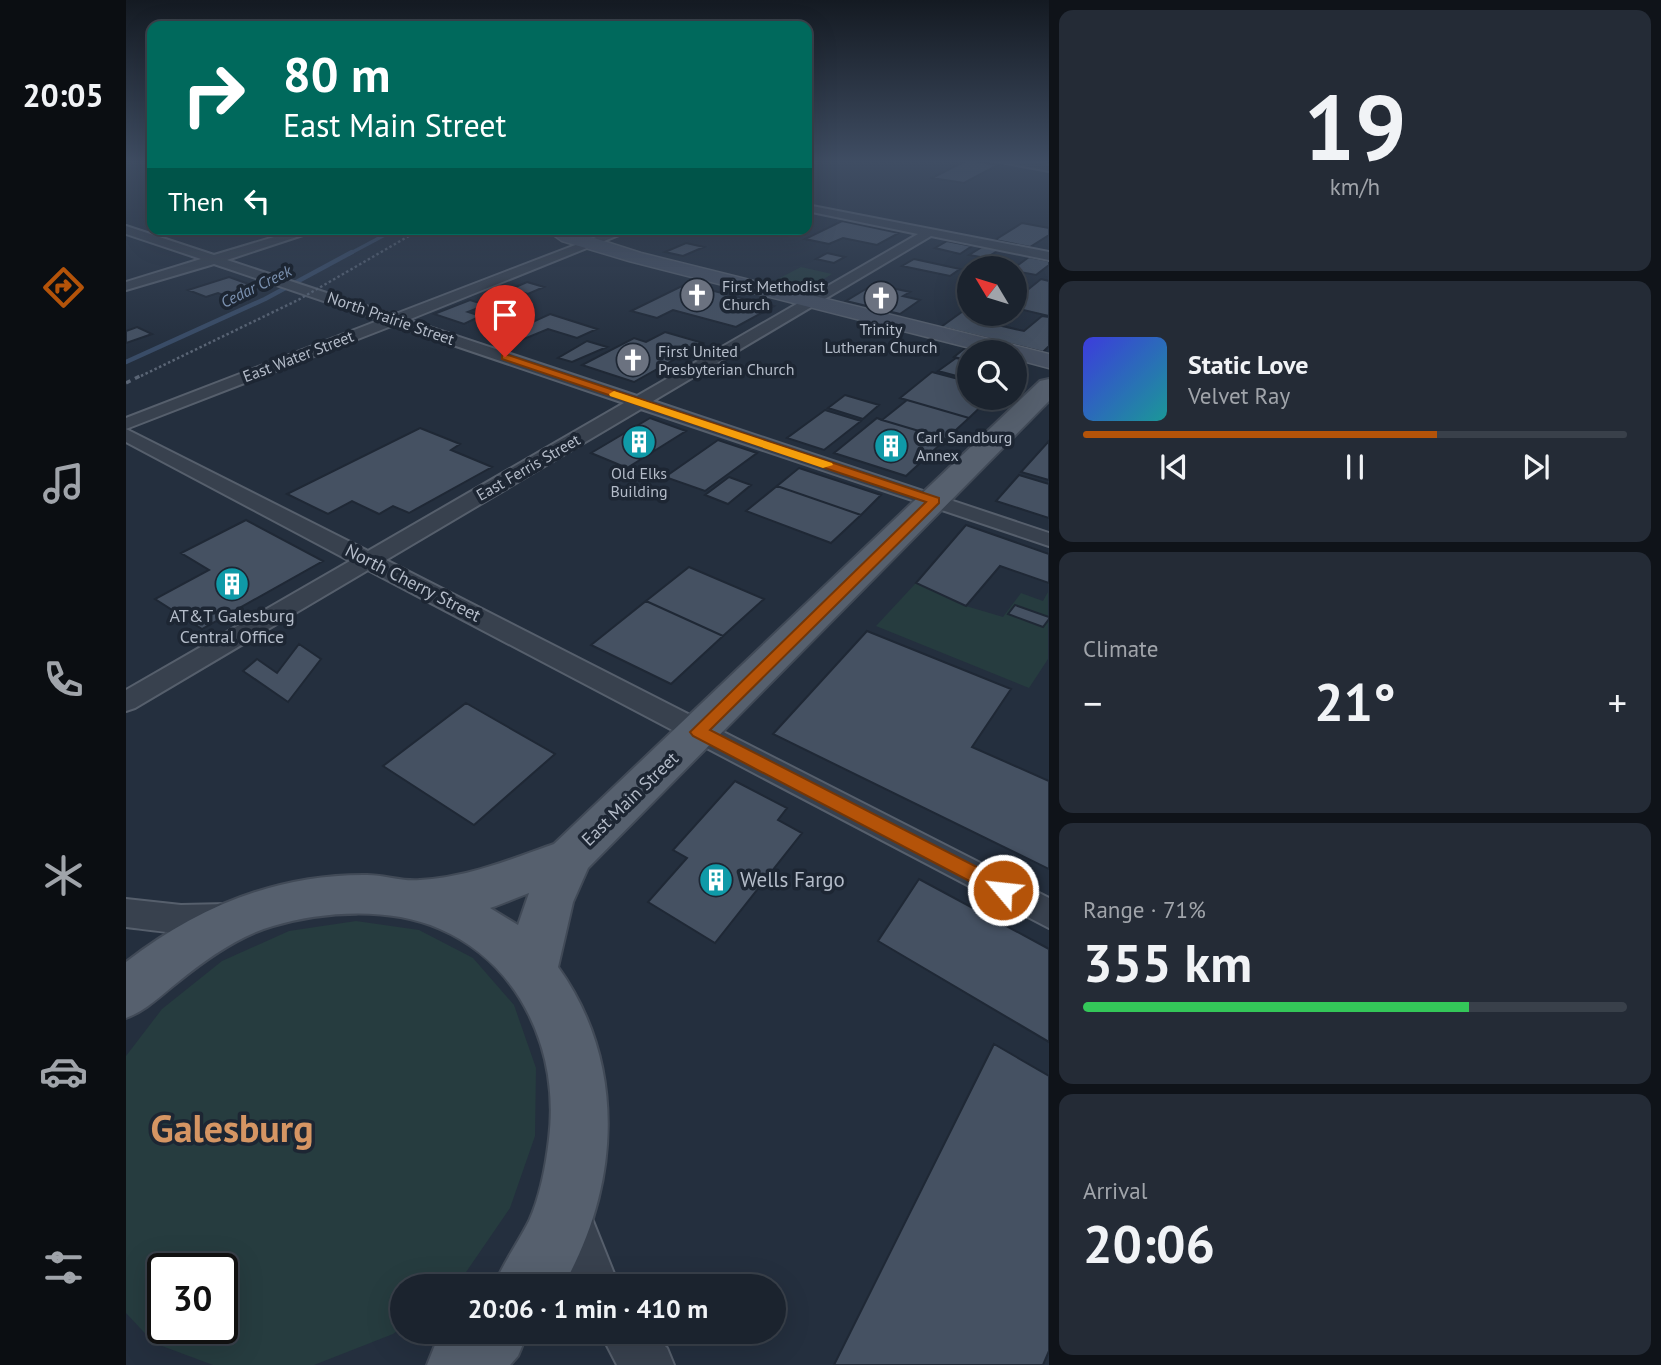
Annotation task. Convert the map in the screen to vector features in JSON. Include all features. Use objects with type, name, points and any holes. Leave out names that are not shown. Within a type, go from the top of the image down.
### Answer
[{"type":"main road","points":[[565,235],[589,244],[966,340]]},
{"type":"main road","points":[[1027,355],[1048,361]]},
{"type":"main road","name":"East Main Street","points":[[532,969],[549,902],[570,858],[1048,386]]},
{"type":"main road","name":"East Main Street","points":[[418,901],[479,892],[570,858]]},
{"type":"main road","points":[[126,994],[167,960],[213,930],[273,906],[333,894],[391,894],[445,908],[494,933],[532,969],[563,1018],[580,1081],[579,1153],[558,1230],[534,1274]]},
{"type":"main road","points":[[462,1365],[482,1344]]},
{"type":"street","points":[[887,224],[1048,256]]},
{"type":"street","name":"North Prairie Street","points":[[126,230],[1048,540]]},
{"type":"street","name":"East Ferris Street","points":[[126,702],[930,232]]},
{"type":"street","points":[[126,286],[296,235]]},
{"type":"street","name":"East Water Street","points":[[126,424],[612,235]]},
{"type":"street","name":"North Cherry Street","points":[[126,435],[1048,914]]},
{"type":"street","points":[[126,914],[181,919],[244,918]]},
{"type":"street","points":[[565,1203],[589,1274]]},
{"type":"street","points":[[631,1344],[650,1365]]},
{"type":"green space","points":[[801,267],[832,274],[805,290],[772,282]]},
{"type":"green space","points":[[916,583],[966,606],[1003,617],[1021,593],[1043,601],[1048,592],[1048,659],[1029,688],[876,626]]},
{"type":"green space","points":[[356,921],[419,930],[473,958],[514,1005],[536,1068],[535,1136],[510,1208],[465,1274],[390,1274],[390,1335],[314,1365],[213,1365],[157,1344],[238,1344],[238,1253],[147,1253],[147,1336],[126,1313],[126,1056],[162,1009],[222,961],[289,931]]},
{"type":"building","points":[[836,224],[855,224],[899,233],[877,245],[843,238],[829,244],[805,239]]},
{"type":"building","points":[[1021,224],[1049,228],[1049,235],[1030,247],[995,240]]},
{"type":"building","points":[[947,241],[972,246],[960,254],[935,248]]},
{"type":"building","points":[[686,243],[704,247],[683,256],[665,252]]},
{"type":"building","points":[[982,247],[999,250],[989,256],[969,255]]},
{"type":"building","points":[[827,253],[845,257],[834,263],[816,259]]},
{"type":"building","points":[[1027,258],[1049,261],[1049,265],[1036,275],[1027,273]]},
{"type":"building","points":[[914,259],[957,268],[957,271],[950,276],[902,266]]},
{"type":"building","points":[[229,277],[257,287],[228,297],[218,293],[206,297],[188,290]]},
{"type":"building","points":[[1041,279],[1049,281],[1049,316],[1027,311],[1027,290]]},
{"type":"building","points":[[527,282],[544,287],[528,294],[511,289]]},
{"type":"building","name":"First Methodist Church","points":[[686,284],[774,306],[736,327],[673,310],[657,318],[631,311]]},
{"type":"building","name":"Trinity Lutheran Church","points":[[874,284],[910,292],[903,296],[920,300],[900,314],[846,301]]},
{"type":"building","points":[[470,300],[486,305],[468,312],[481,316],[464,324],[434,314]]},
{"type":"building","points":[[550,314],[597,329],[577,338],[548,329],[519,341],[502,336]]},
{"type":"building","points":[[957,315],[957,326],[1002,326],[1024,331],[1042,316],[1049,317],[1049,346],[1043,352],[1027,348],[1027,340],[994,340],[941,327]]},
{"type":"building","points":[[137,327],[152,334],[126,343],[126,331]]},
{"type":"building","name":"First United Presbyterian Church","points":[[665,332],[703,343],[691,350],[683,348],[676,352],[684,354],[634,382],[582,365],[634,338],[646,342]]},
{"type":"building","points":[[587,341],[607,347],[572,362],[558,358]]},
{"type":"building","points":[[956,358],[957,358],[957,376],[938,371]]},
{"type":"building","points":[[932,372],[957,379],[957,410],[977,410],[969,418],[900,398]]},
{"type":"building","points":[[845,395],[879,405],[863,419],[828,408]]},
{"type":"building","points":[[907,400],[969,418],[946,439],[882,420]]},
{"type":"building","points":[[825,410],[861,421],[824,450],[787,438]]},
{"type":"building","name":"Old Elks Building","points":[[650,418],[686,431],[627,468],[591,453]]},
{"type":"building","name":"Carl Sandburg Annex","points":[[877,418],[946,439],[906,476],[834,453]]},
{"type":"building","points":[[420,428],[460,444],[451,450],[492,467],[409,513],[393,506],[379,514],[352,501],[328,514],[287,494]]},
{"type":"building","points":[[718,440],[757,453],[705,491],[665,477]]},
{"type":"building","points":[[1049,441],[1049,480],[1021,472]]},
{"type":"building","points":[[799,468],[881,495],[861,515],[777,486]]},
{"type":"building","points":[[1019,475],[1049,484],[1049,518],[996,501]]},
{"type":"building","points":[[729,477],[751,485],[728,504],[705,495]]},
{"type":"building","points":[[777,486],[861,515],[831,543],[746,511]]},
{"type":"building","name":"AT&T Galesburg Central Office","points":[[246,520],[323,561],[202,629],[155,599],[209,570],[181,553]]},
{"type":"building","points":[[966,525],[1049,554],[1049,583],[1000,566],[966,606],[916,583]]},
{"type":"building","points":[[689,567],[764,599],[723,636],[646,601]]},
{"type":"building","points":[[646,601],[723,636],[671,684],[591,645]]},
{"type":"building","points":[[1015,605],[1049,619],[1043,627],[1008,614]]},
{"type":"building","points":[[867,631],[1011,689],[972,747],[1049,781],[1049,869],[773,734]]},
{"type":"building","points":[[299,644],[321,659],[288,702],[243,671],[257,659],[277,673]]},
{"type":"building","points":[[466,703],[555,754],[474,825],[383,766]]},
{"type":"building","name":"Wells Fargo","points":[[735,781],[787,808],[778,820],[802,833],[715,943],[648,902],[687,858],[673,850]]},
{"type":"building","points":[[919,879],[1049,949],[1049,1042],[878,941]]},
{"type":"building","points":[[994,1044],[1049,1076],[1049,1351],[1043,1365],[834,1365]]},
{"type":"waterway","name":"Cedar Creek","points":[[349,254],[385,235]]},
{"type":"waterway","name":"Cedar Creek","points":[[126,362],[265,299],[352,252]]},
{"type":"railway","points":[[141,376],[298,300],[411,235]]},
{"type":"railway","points":[[126,383],[144,374]]},
{"type":"slow traffic","points":[[614,394],[828,465]]},
{"type":"place","name":"First Methodist Church","points":[[697,295]]},
{"type":"place","name":"Trinity Lutheran Church","points":[[881,298]]},
{"type":"place","name":"First United Presbyterian Church","points":[[633,360]]},
{"type":"place","name":"Old Elks Building","points":[[639,442]]},
{"type":"place","name":"Carl Sandburg Annex","points":[[891,446]]},
{"type":"place","name":"AT&T Galesburg Central Office","points":[[232,584]]},
{"type":"place","name":"Wells Fargo","points":[[716,880]]},
{"type":"district","name":"Galesburg","points":[[232,1129]]},
{"type":"route","points":[[505,357],[934,500],[699,732],[1003,890]]}]
